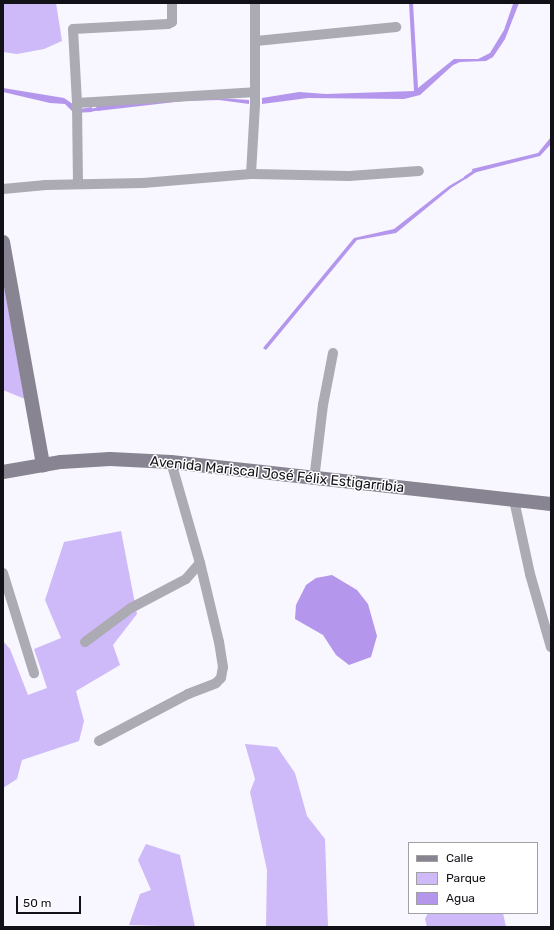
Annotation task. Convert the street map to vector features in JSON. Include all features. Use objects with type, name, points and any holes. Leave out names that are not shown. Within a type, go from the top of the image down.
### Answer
[{"type":"main road","points":[[3,242],[43,465]]},
{"type":"main road","name":"Avenida Mariscal José Félix Estigarribia","points":[[3,472],[43,465],[110,459],[171,462],[314,480],[551,504]]},
{"type":"street","points":[[78,183],[78,109],[73,29],[168,24],[172,22],[172,3]]},
{"type":"street","points":[[251,174],[255,98],[255,3]]},
{"type":"street","points":[[256,41],[396,26]]},
{"type":"street","points":[[78,109],[255,98]]},
{"type":"street","points":[[3,189],[78,183],[143,183],[251,174],[349,176],[418,171]]},
{"type":"street","points":[[314,480],[323,405],[333,353]]},
{"type":"street","points":[[99,741],[188,694],[216,683],[221,678],[223,667],[219,642],[200,563],[171,462]]},
{"type":"street","points":[[514,500],[530,574],[551,648]]},
{"type":"street","points":[[85,642],[131,608],[186,579],[200,563]]},
{"type":"street","points":[[3,573],[34,673]]},
{"type":"green space","points":[[3,3],[56,3],[62,41],[44,49],[17,54],[3,52]]},
{"type":"green space","points":[[3,280],[25,399],[3,390]]},
{"type":"green space","points":[[121,531],[137,614],[113,645],[120,665],[76,691],[84,721],[79,741],[22,760],[17,779],[3,788],[3,641],[10,649],[28,695],[47,688],[34,649],[61,638],[45,600],[64,542]]},
{"type":"green space","points":[[245,744],[277,747],[295,773],[307,816],[325,839],[328,927],[266,927],[267,870],[250,792],[255,779]]},
{"type":"green space","points":[[146,844],[180,855],[195,927],[129,925],[140,894],[151,890],[138,860]]},
{"type":"green space","points":[[428,914],[503,914],[506,927],[427,927],[425,919]]},
{"type":"water","points":[[409,3],[413,3],[418,88],[454,59],[478,59],[490,53],[504,30],[513,4],[519,3],[505,39],[493,57],[486,61],[460,62],[453,65],[420,95],[404,99],[308,98],[262,104],[262,98],[299,92],[326,94],[414,91]]},
{"type":"water","points":[[3,88],[64,98],[80,109],[92,107],[92,112],[74,113],[65,104],[50,103],[3,92]]},
{"type":"water","points":[[219,98],[249,100],[249,104],[219,100],[184,101],[97,111],[96,106]]},
{"type":"water","points":[[551,137],[551,144],[540,156],[473,173],[472,169],[538,153]]},
{"type":"water","points":[[468,175],[467,178],[451,188],[396,233],[357,240],[266,350],[263,348],[354,238],[394,229],[449,186]]},
{"type":"water","points":[[332,575],[357,590],[368,604],[377,636],[371,657],[349,665],[336,655],[323,635],[295,619],[296,605],[306,585],[316,578]]},
{"type":"waterway","points":[[89,110],[100,108]]},
{"type":"waterway","points":[[465,177],[474,171]]}]
